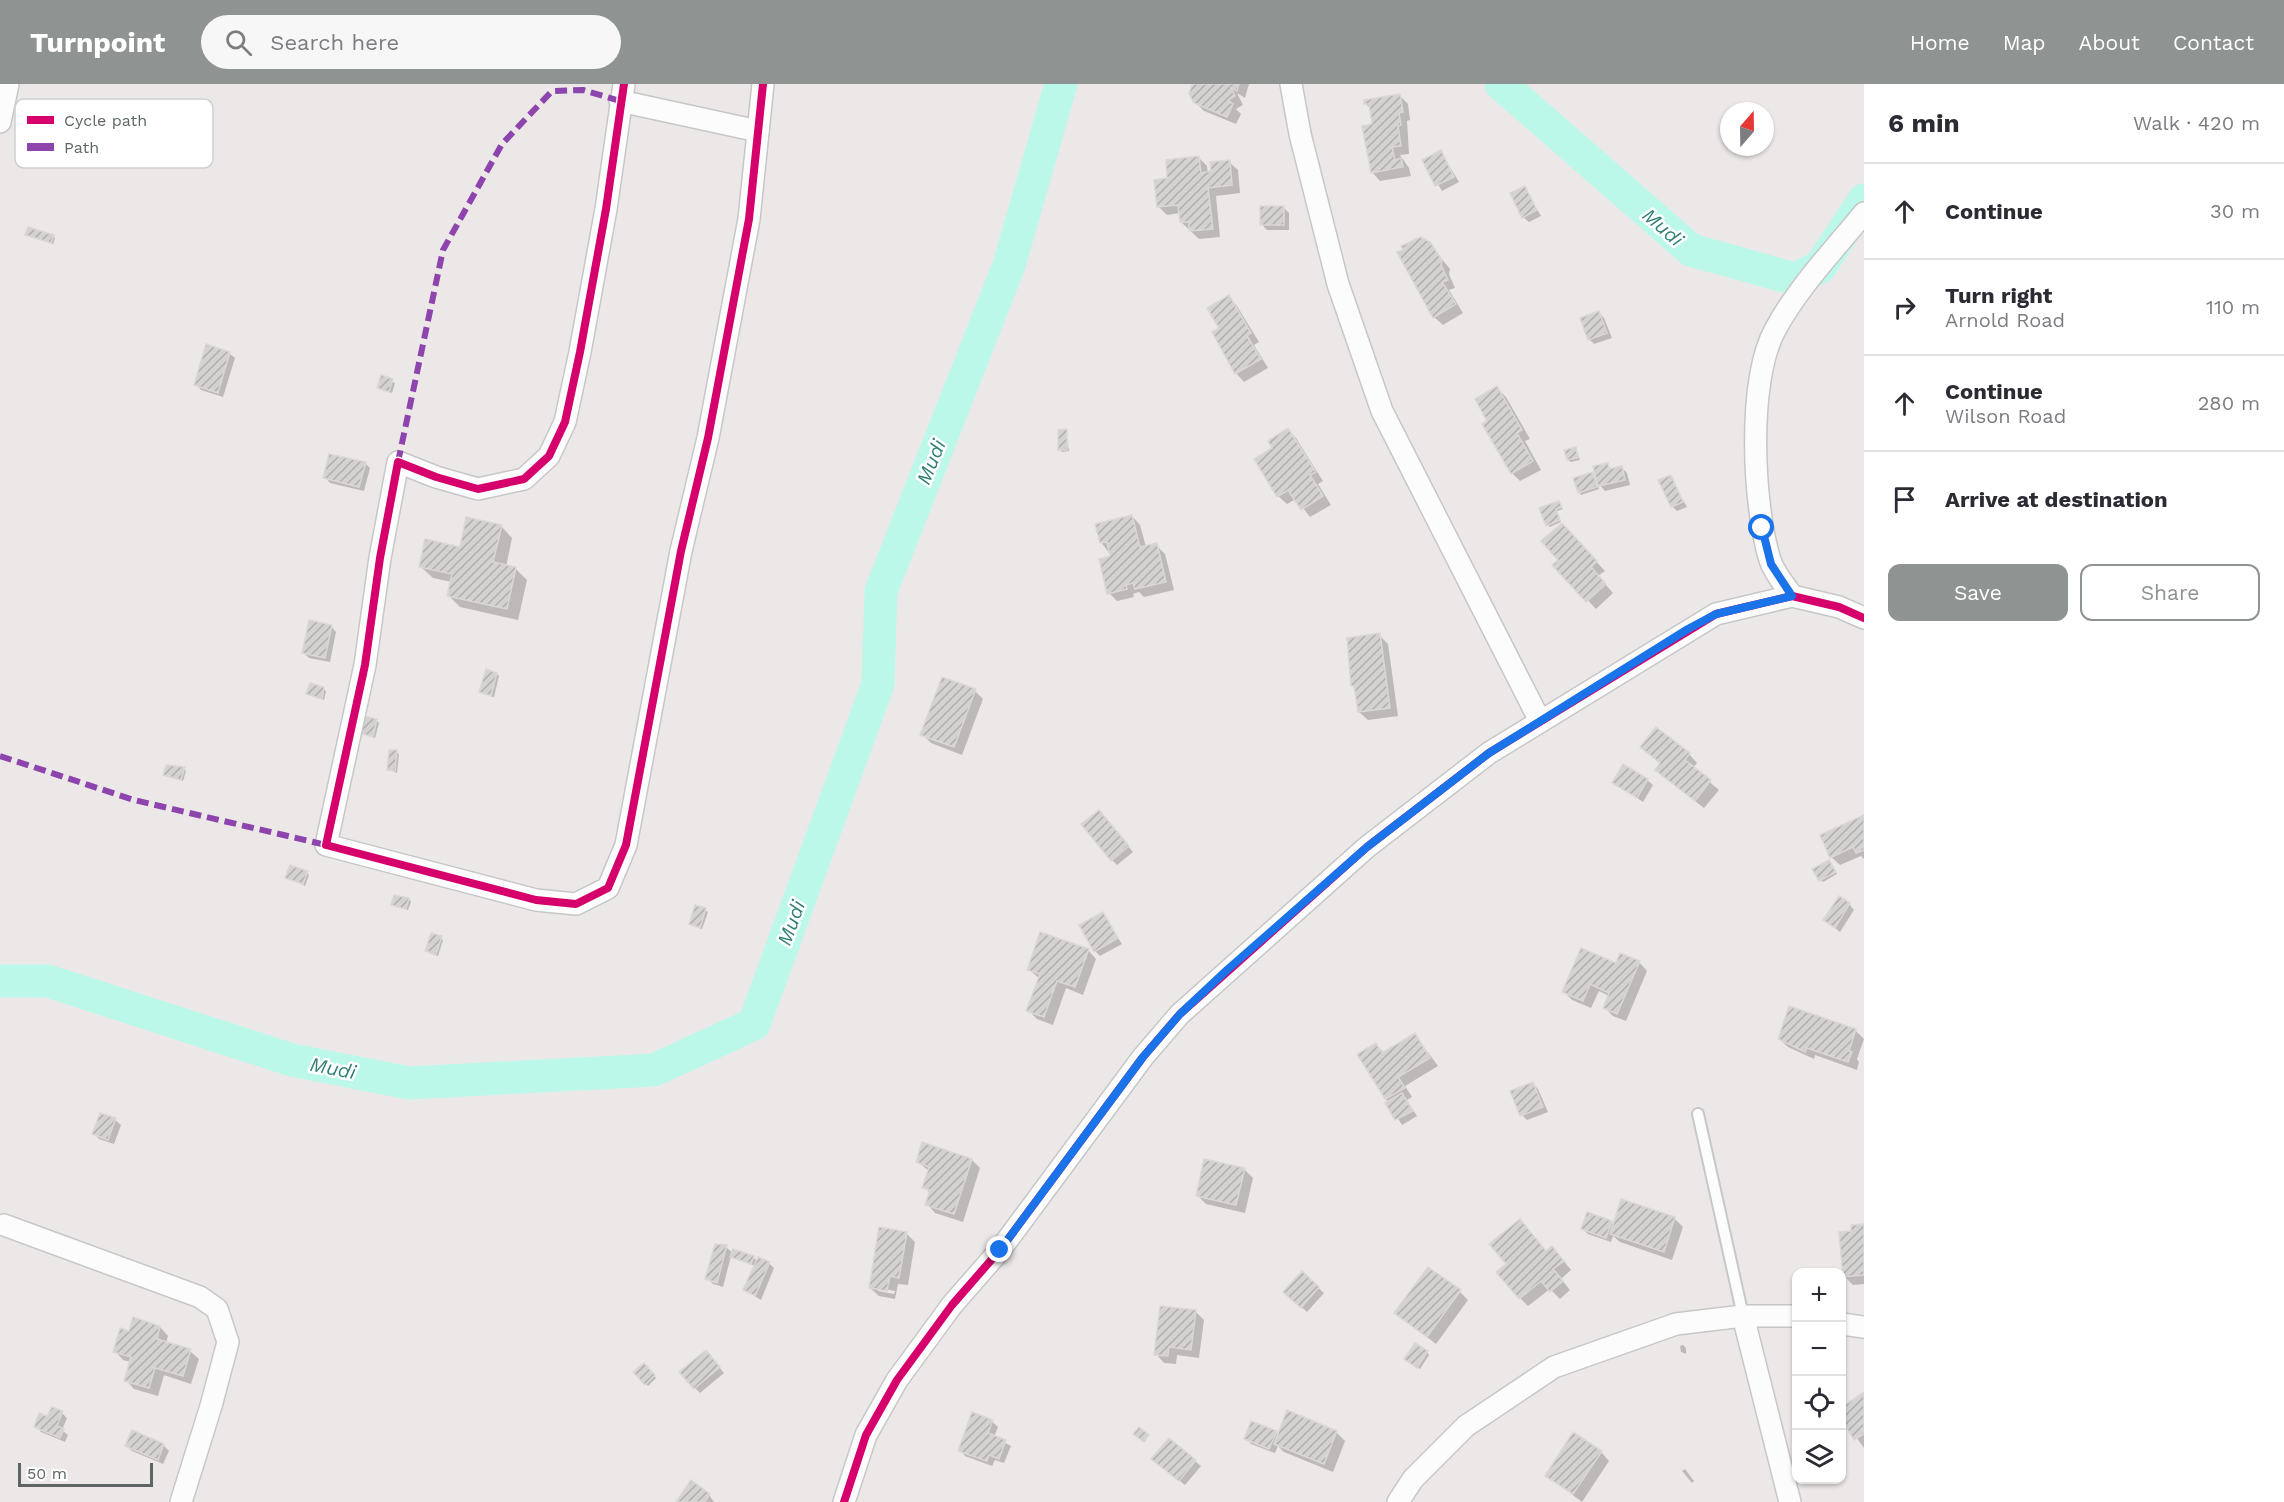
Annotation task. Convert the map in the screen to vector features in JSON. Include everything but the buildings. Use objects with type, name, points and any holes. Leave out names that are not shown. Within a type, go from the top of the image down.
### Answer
[{"type":"street","points":[[0,122],[8,84]]},
{"type":"street","points":[[758,131],[622,93],[606,209],[580,351],[565,422],[549,456],[524,479],[477,489],[436,477],[398,462],[380,558],[365,664],[326,844],[536,900],[576,904],[608,888],[626,845],[681,551],[708,438],[749,219],[763,84]]},
{"type":"street","points":[[1291,84],[1300,134],[1338,284],[1382,411],[1540,721]]},
{"type":"street","points":[[1792,596],[1771,564],[1762,528],[1756,421],[1761,375],[1774,331],[1805,285],[1864,213]]},
{"type":"street","points":[[844,1502],[866,1435],[897,1380],[952,1305],[1000,1250],[1143,1057],[1180,1014],[1367,847],[1489,753],[1716,614],[1792,596],[1839,607],[1864,618]]},
{"type":"street","points":[[3,1226],[200,1298],[217,1309],[228,1342],[181,1502]]},
{"type":"street","points":[[1398,1502],[1413,1479],[1466,1426],[1554,1367],[1676,1324],[1743,1316],[1792,1316]]},
{"type":"street","points":[[1743,1316],[1790,1502]]},
{"type":"street","points":[[1846,1325],[1864,1327]]},
{"type":"lane","points":[[1698,1114],[1743,1316]]},
{"type":"waterway","name":"Mudi","points":[[0,981],[48,981],[292,1060],[409,1083],[654,1070],[754,1024],[878,684],[881,591],[1009,265],[1061,84]]},
{"type":"waterway","name":"Mudi","points":[[1501,84],[1691,250],[1795,279],[1820,267],[1864,200]]},
{"type":"marked path","points":[[398,462],[443,250],[502,144],[552,91],[583,90],[620,101]]},
{"type":"marked path","points":[[0,756],[134,800],[326,845]]},
{"type":"cycle path","points":[[624,84],[606,209],[580,352],[565,422],[549,456],[524,479],[478,489],[436,477],[398,462],[380,558],[365,665],[326,845],[536,900],[576,904],[608,888],[626,845],[681,551],[708,438],[749,219],[763,84]]},
{"type":"cycle path","points":[[844,1502],[866,1435],[897,1380],[952,1305],[1000,1250],[1143,1057],[1180,1014],[1367,847],[1489,753],[1716,614],[1792,596],[1839,607],[1864,618]]},
{"type":"route","points":[[1000,1250],[1143,1057],[1180,1014],[1367,847],[1489,753],[1688,629],[1716,614],[1792,596],[1771,564],[1762,528]]}]
